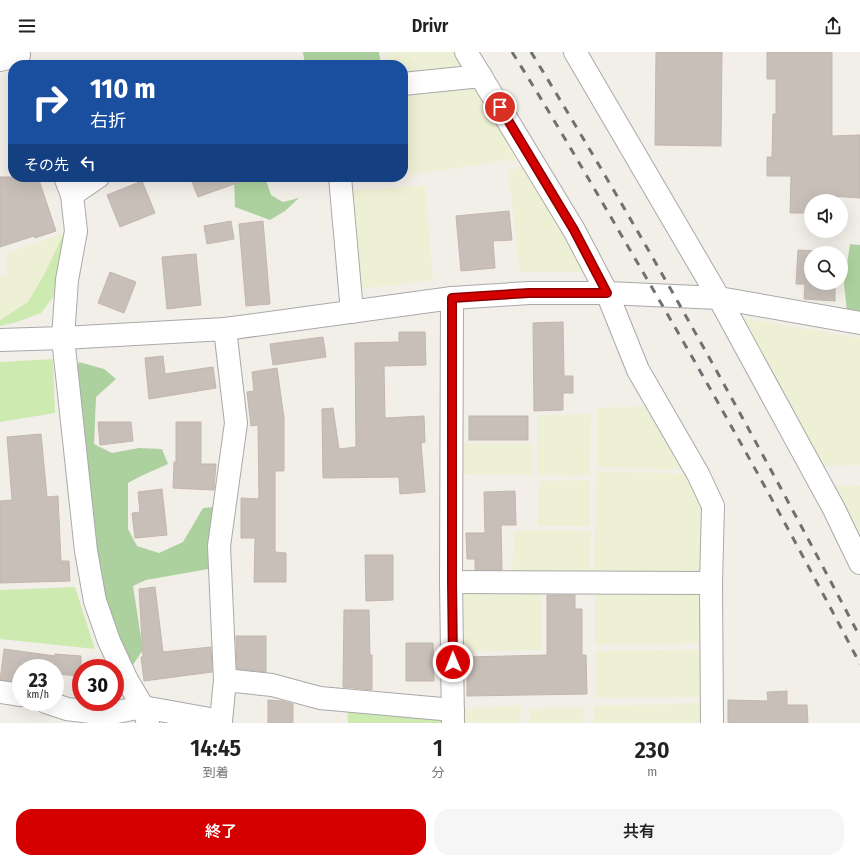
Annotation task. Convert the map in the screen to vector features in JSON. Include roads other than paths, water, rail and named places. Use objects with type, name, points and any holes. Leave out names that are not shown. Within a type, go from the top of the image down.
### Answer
[{"type":"street","points":[[466,52],[574,230],[607,293],[638,370],[698,474],[713,506],[712,723]]},
{"type":"street","points":[[575,52],[719,298],[828,497],[860,563]]},
{"type":"street","points":[[408,83],[481,76]]},
{"type":"street","points":[[81,182],[68,186],[76,231],[67,280],[63,338],[86,550],[95,601],[109,641],[145,715]]},
{"type":"street","points":[[340,182],[352,312]]},
{"type":"street","points":[[0,340],[225,329],[452,298],[529,293],[607,293],[719,298],[860,323]]},
{"type":"street","points":[[225,680],[272,685],[320,698],[454,716],[452,582],[452,298]]},
{"type":"street","points":[[64,708],[106,714],[145,715],[221,721],[225,680],[219,546],[236,423],[225,329]]},
{"type":"street","points":[[452,582],[712,583]]},
{"type":"street","points":[[0,692],[12,694]]},
{"type":"railway","points":[[512,52],[572,150],[689,352],[776,507],[860,664]]},
{"type":"railway","points":[[531,52],[659,269],[741,415],[860,637]]}]
